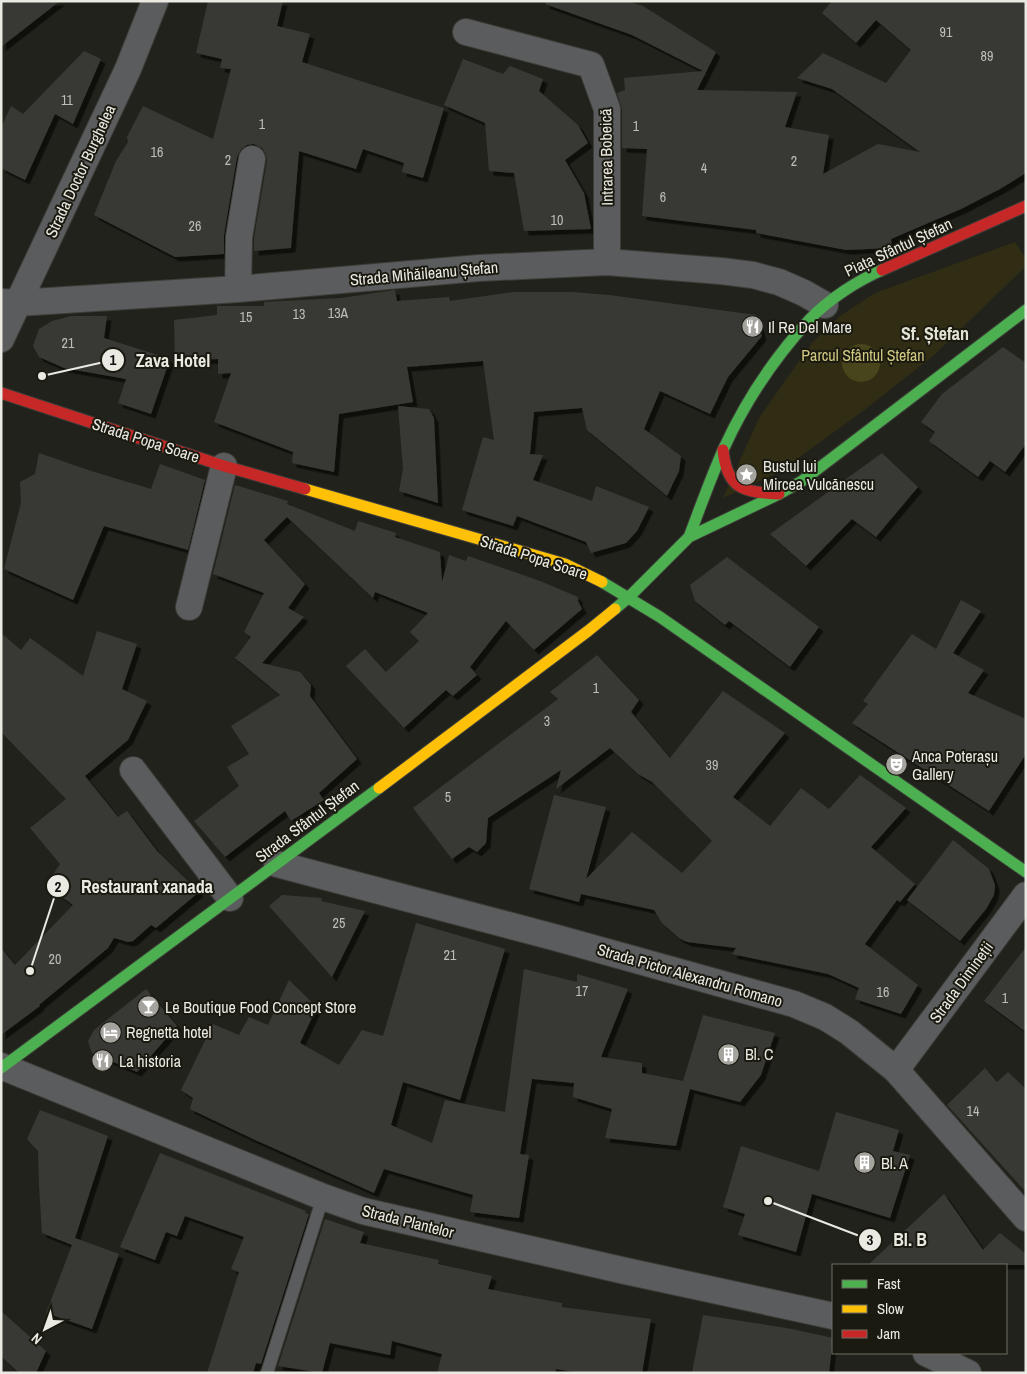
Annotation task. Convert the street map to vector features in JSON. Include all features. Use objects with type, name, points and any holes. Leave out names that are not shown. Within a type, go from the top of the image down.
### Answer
[{"type":"street","name":"Strada Doctor Burghelea","points":[[1,339],[9,302],[108,114],[128,70],[145,6]]},
{"type":"street","name":"Intrarea Bobeică","points":[[466,32],[592,65],[607,109],[607,262]]},
{"type":"street","points":[[238,289],[239,237],[252,159]]},
{"type":"street","name":"Piața Sfântul Ștefan","points":[[689,537],[723,450],[736,423],[764,376],[811,318],[850,286],[875,272],[1026,206]]},
{"type":"street","name":"Piața Sfântul Ștefan","points":[[987,224],[1012,224]]},
{"type":"street","name":"Strada Mihăileanu Ștefan","points":[[9,302],[238,289],[479,268],[607,262],[752,275],[779,282],[804,293],[825,306]]},
{"type":"street","name":"Piața Sfântul Ștefan","points":[[629,596],[689,537],[802,481],[1026,310]]},
{"type":"street","name":"Strada Popa Soare","points":[[1,393],[224,466],[565,564],[603,580],[629,596],[1026,872]]},
{"type":"street","points":[[723,450],[723,465],[739,487],[756,494],[779,494]]},
{"type":"street","points":[[189,607],[224,466]]},
{"type":"street","name":"Strada Sfântul Ștefan","points":[[2,1067],[582,636],[629,596]]},
{"type":"street","points":[[133,770],[230,898]]},
{"type":"street","name":"Strada Pictor Alexandru Romano","points":[[277,864],[557,938],[794,1004],[825,1017],[849,1032],[896,1070],[1026,1218]]},
{"type":"street","name":"Strada Dimineții","points":[[896,1070],[1026,895]]},
{"type":"street","name":"Strada Plantelor","points":[[2,1067],[323,1197],[363,1211],[832,1316]]},
{"type":"street","points":[[928,1354],[968,1373]]},
{"type":"lane","points":[[267,1373],[323,1197]]},
{"type":"green space","name":"Parcul Sfântul Ștefan","points":[[1015,242],[1026,259],[1026,266],[933,356],[863,411],[779,472],[723,498],[759,418],[811,344],[840,316],[875,293]]},
{"type":"shaded area","points":[[861,344],[874,350],[880,363],[874,376],[861,382],[848,376],[842,363],[848,350]]},
{"type":"building","points":[[1,1],[60,1],[1,47]]},
{"type":"building","points":[[208,1],[283,1],[277,26],[310,34],[302,62],[444,108],[423,178],[402,172],[404,163],[363,149],[356,169],[299,151],[291,248],[254,251],[254,238],[267,161],[266,154],[262,148],[254,144],[247,145],[241,149],[237,157],[224,235],[224,254],[175,257],[94,215],[116,161],[128,142],[127,137],[143,106],[213,139],[231,69],[220,68],[222,59],[196,53]]},
{"type":"building","points":[[546,1],[627,1],[643,6],[716,52],[697,90],[797,92],[785,127],[829,135],[823,174],[878,144],[920,152],[832,89],[797,78],[823,53],[886,83],[911,50],[876,20],[856,43],[822,13],[832,1],[1026,1],[1026,173],[961,209],[891,239],[892,248],[846,250],[756,233],[756,230],[642,216],[647,149],[622,148],[622,109],[617,93],[625,90],[624,78],[703,71],[632,35],[545,4]]},
{"type":"building","points":[[84,51],[101,59],[73,124],[55,114],[25,180],[1,168],[1,128],[11,106],[23,114]]},
{"type":"building","points":[[463,59],[503,74],[510,66],[543,79],[539,91],[578,125],[588,143],[565,160],[584,193],[591,229],[524,231],[514,173],[489,171],[485,123],[444,105]]},
{"type":"building","points":[[395,290],[397,301],[449,297],[450,301],[514,292],[572,292],[609,295],[756,315],[762,336],[728,377],[710,414],[660,391],[644,429],[681,456],[679,471],[667,496],[587,430],[582,408],[534,412],[530,454],[543,455],[533,480],[592,501],[596,486],[649,507],[637,531],[626,543],[591,553],[586,542],[517,516],[513,526],[462,510],[483,437],[494,440],[483,361],[407,367],[413,402],[339,414],[334,472],[292,463],[293,452],[214,422],[231,373],[218,374],[218,359],[175,361],[174,320],[217,315],[217,306],[264,306],[264,302],[341,298]]},
{"type":"building","points":[[71,316],[107,316],[104,338],[170,359],[151,414],[118,403],[126,379],[64,368],[39,357],[33,346],[39,329],[52,321]]},
{"type":"building","points":[[1003,347],[1026,363],[1026,444],[1005,472],[990,461],[978,477],[929,441],[935,432],[921,422],[942,394]]},
{"type":"building","points":[[398,406],[429,409],[434,418],[438,503],[399,491],[403,469]]},
{"type":"building","points":[[39,453],[151,489],[160,464],[205,480],[188,550],[104,526],[73,600],[4,569],[21,503],[20,482],[35,474]]},
{"type":"building","points":[[882,453],[918,487],[876,537],[852,519],[806,566],[770,534]]},
{"type":"building","points":[[235,485],[288,501],[287,504],[355,531],[358,521],[396,533],[395,537],[440,552],[442,582],[449,555],[466,561],[468,556],[540,581],[578,597],[582,609],[534,650],[506,621],[470,667],[477,675],[453,696],[446,690],[404,728],[346,666],[365,649],[386,672],[419,641],[410,632],[428,613],[375,592],[373,598],[287,517],[264,540],[305,584],[288,608],[304,617],[262,663],[300,672],[311,685],[310,696],[357,759],[319,793],[324,800],[291,821],[285,811],[225,857],[194,821],[239,786],[227,767],[249,754],[231,726],[280,695],[234,657],[236,657],[251,637],[244,632],[264,593],[213,574]]},
{"type":"building","points":[[727,557],[819,627],[790,667],[729,621],[725,625],[695,601],[690,585]]},
{"type":"building","points":[[961,600],[981,611],[953,653],[984,670],[968,693],[1026,719],[1026,754],[989,811],[852,723],[868,704],[863,701],[912,634],[936,649]]},
{"type":"building","points":[[97,631],[137,644],[122,689],[147,701],[128,740],[85,776],[118,817],[127,811],[157,851],[199,892],[156,928],[151,925],[133,941],[128,942],[114,938],[108,948],[40,1006],[1,1035],[1,948],[15,965],[73,905],[54,891],[56,888],[48,882],[60,864],[30,828],[66,799],[1,732],[1,633],[21,650],[30,638],[83,676]]},
{"type":"building","points":[[597,655],[639,700],[631,712],[670,758],[723,691],[785,733],[733,797],[770,826],[801,788],[829,809],[860,775],[906,808],[871,847],[915,884],[900,902],[897,900],[865,944],[918,985],[901,1014],[855,999],[859,988],[828,974],[732,954],[736,948],[687,942],[679,938],[662,923],[654,910],[581,894],[579,902],[529,889],[554,795],[606,807],[586,879],[632,832],[682,873],[712,841],[652,782],[638,774],[610,748],[556,789],[561,770],[488,818],[486,843],[477,852],[469,847],[452,859],[413,808],[558,699],[550,692]]},
{"type":"building","points":[[953,840],[989,869],[995,885],[994,895],[986,909],[960,941],[907,900]]},
{"type":"building","points":[[282,895],[322,898],[321,901],[365,911],[332,977],[269,906]]},
{"type":"building","points":[[416,923],[505,949],[460,1100],[403,1082],[391,1125],[432,1143],[445,1100],[505,1112],[524,969],[577,982],[577,974],[628,989],[601,1057],[642,1063],[642,1073],[683,1081],[703,1015],[775,1033],[761,1075],[740,1102],[690,1089],[676,1146],[605,1138],[612,1109],[573,1097],[574,1083],[532,1079],[520,1154],[529,1155],[519,1218],[470,1212],[473,1195],[384,1169],[374,1193],[190,1109],[193,1098],[181,1090],[213,1024],[239,1035],[249,1017],[268,1025],[289,980],[317,1007],[300,1043],[339,1065],[362,1030],[383,1036]]},
{"type":"building","points":[[1026,947],[1026,1032],[984,1001]]},
{"type":"building","points":[[146,989],[177,1026],[137,1072],[92,1053],[88,1041],[94,1030]]},
{"type":"building","points":[[985,1068],[997,1082],[1008,1072],[1026,1089],[1026,1192],[947,1105]]},
{"type":"building","points":[[40,1110],[108,1136],[75,1238],[119,1254],[92,1329],[46,1313],[72,1245],[42,1233],[38,1151],[27,1139]]},
{"type":"building","points":[[836,1112],[899,1130],[893,1151],[910,1155],[890,1218],[812,1194],[796,1252],[738,1235],[745,1214],[723,1207],[741,1146],[819,1171]]},
{"type":"building","points":[[160,1153],[306,1211],[305,1213],[309,1214],[261,1364],[256,1363],[253,1373],[207,1373],[239,1272],[231,1269],[244,1237],[185,1216],[177,1236],[166,1232],[155,1260],[120,1247]]},
{"type":"building","points":[[944,1194],[983,1250],[1000,1233],[1026,1254],[1026,1265],[869,1264]]},
{"type":"building","points":[[325,1219],[364,1232],[360,1243],[439,1260],[438,1264],[492,1276],[488,1289],[562,1303],[562,1307],[651,1319],[642,1373],[580,1373],[556,1369],[555,1373],[437,1373],[442,1354],[392,1341],[390,1355],[330,1343],[322,1373],[278,1366]]},
{"type":"building","points":[[1,1311],[46,1351],[36,1373],[17,1371],[1,1356]]},
{"type":"building","points":[[703,1315],[792,1329],[832,1338],[829,1373],[692,1373]]},
{"type":"traffic: fast","points":[[689,537],[732,431],[751,397],[773,364],[810,319],[826,304],[853,285],[882,270]]},
{"type":"traffic: fast","points":[[615,609],[689,537],[802,481],[1026,310]]},
{"type":"traffic: fast","points":[[602,582],[660,617],[1026,872]]},
{"type":"traffic: fast","points":[[1,1068],[379,788]]},
{"type":"traffic: slow","points":[[305,489],[565,564],[602,582]]},
{"type":"traffic: slow","points":[[379,788],[615,609]]},
{"type":"traffic: jam","points":[[882,270],[1026,206]]},
{"type":"traffic: jam","points":[[1,393],[224,466],[305,489]]},
{"type":"traffic: jam","points":[[723,450],[728,473],[739,486],[756,492],[779,494]]},
{"type":"place","name":"Il Re Del Mare","points":[[752,327]]},
{"type":"place","name":"Zava Hotel","points":[[42,376]]},
{"type":"place","name":"Bustul lui Mircea Vulcănescu","points":[[747,475]]},
{"type":"place","name":"Anca Poterașu Gallery","points":[[896,765]]},
{"type":"place","name":"Restaurant xanada","points":[[30,971]]},
{"type":"place","name":"Le Boutique Food Concept Store","points":[[149,1007]]},
{"type":"place","name":"Regnetta hotel","points":[[110,1032]]},
{"type":"place","name":"Bl. C","points":[[729,1054]]},
{"type":"place","name":"La historia","points":[[103,1061]]},
{"type":"place","name":"Bl. A","points":[[865,1163]]},
{"type":"place","name":"Bl. B","points":[[768,1201]]},
{"type":"district","name":"Sf. Ștefan","points":[[935,333]]}]
